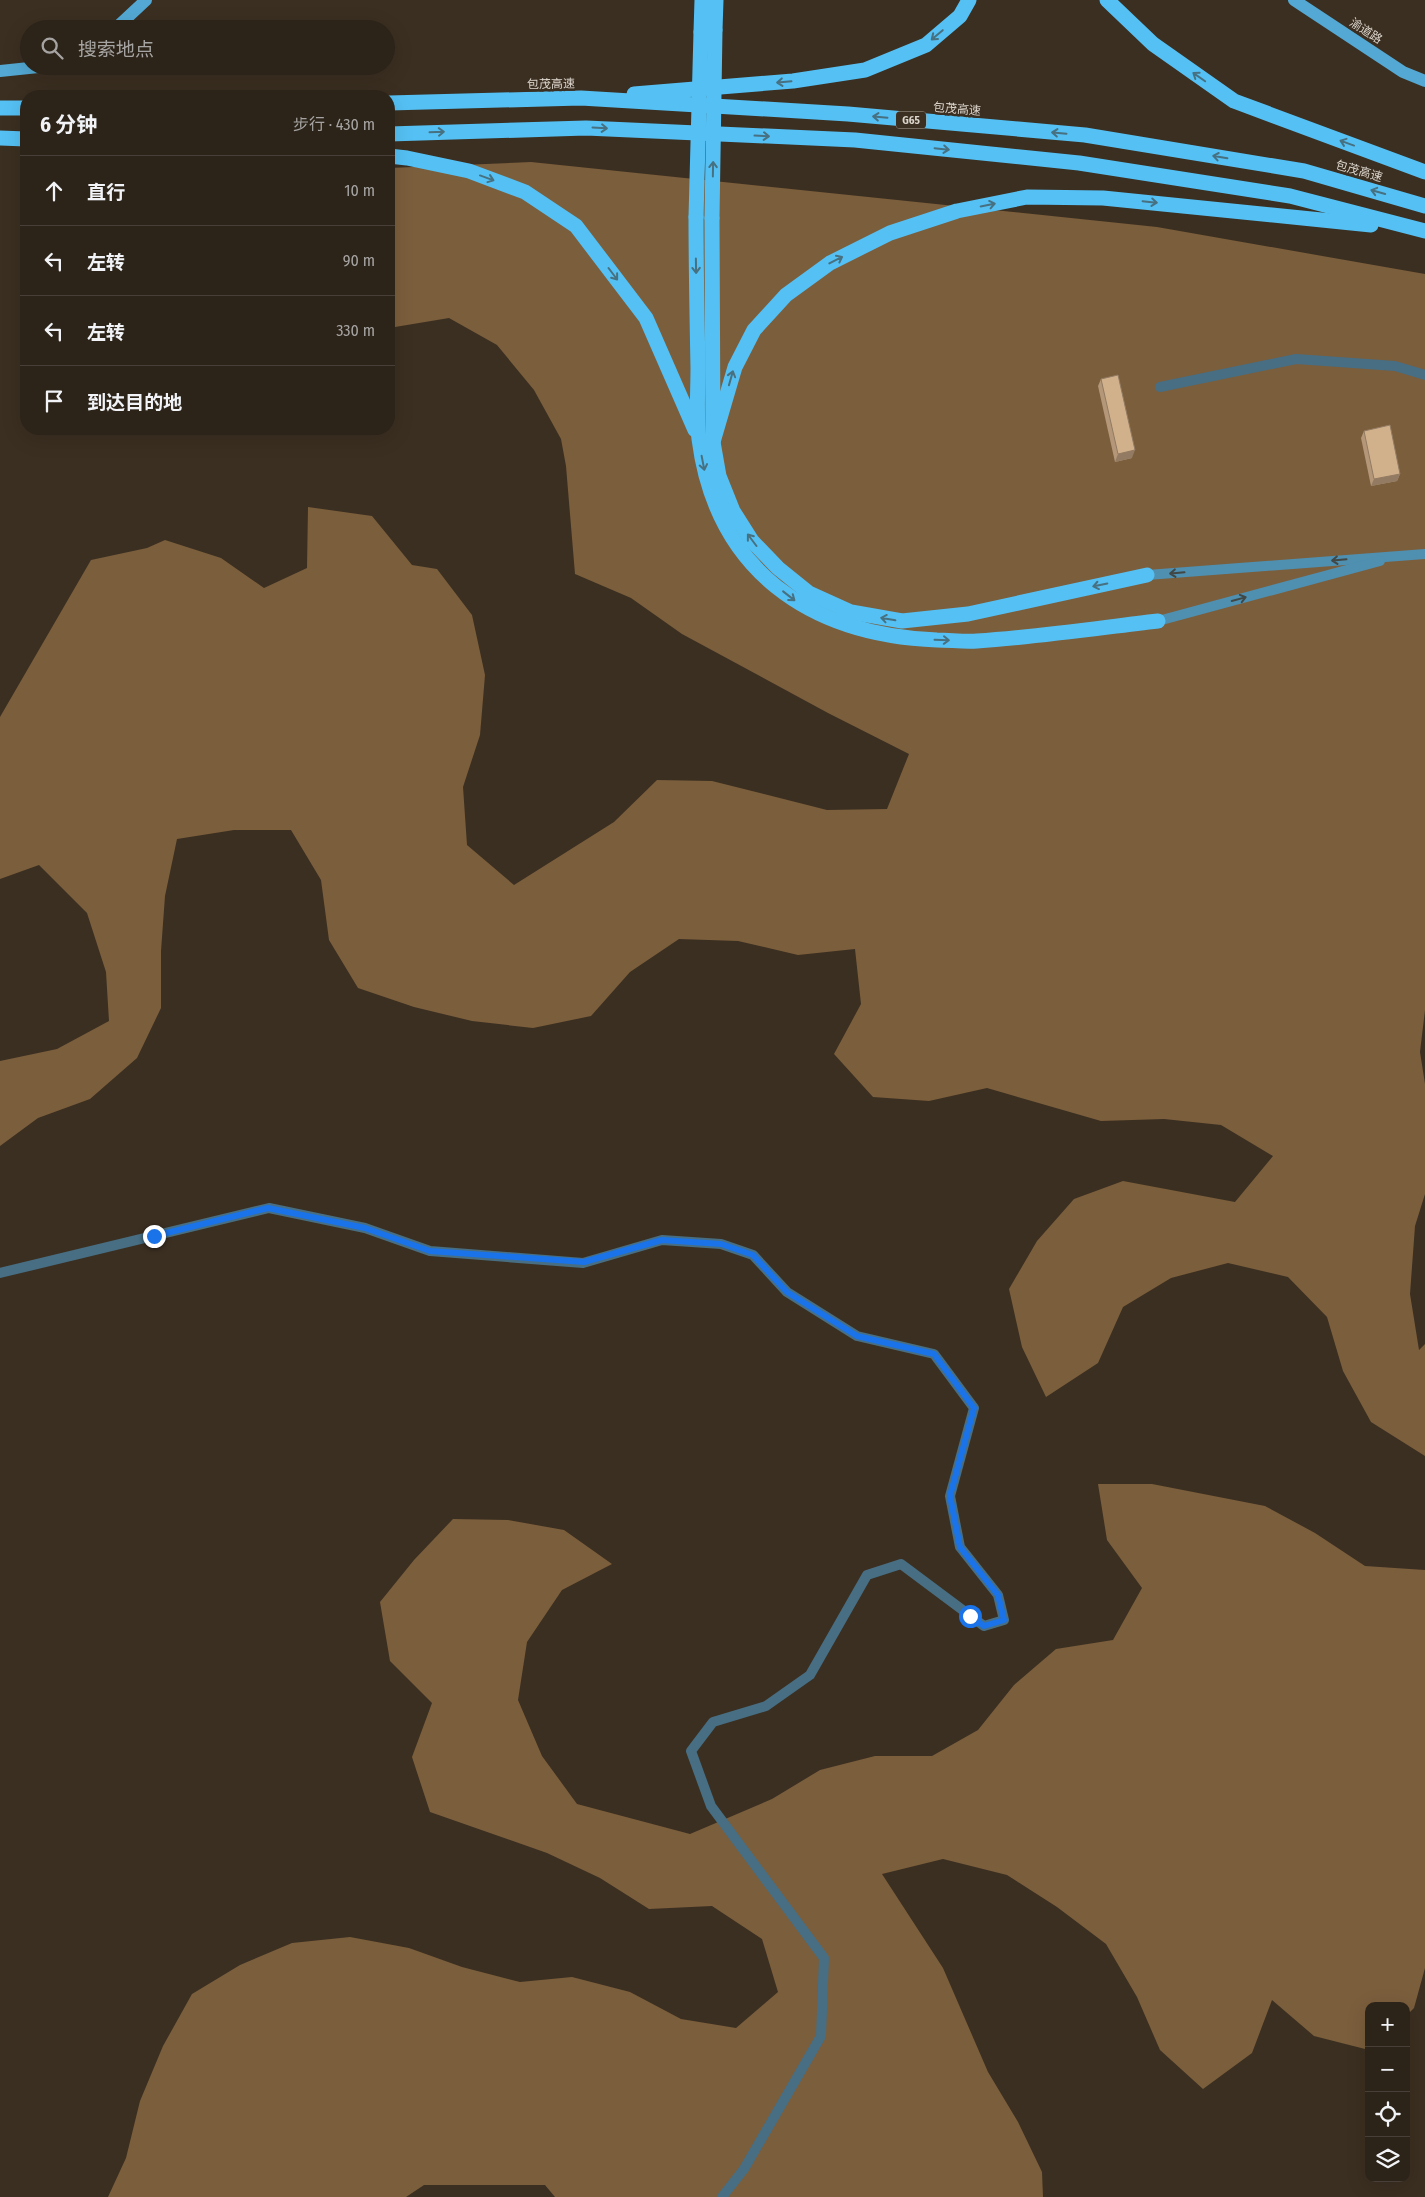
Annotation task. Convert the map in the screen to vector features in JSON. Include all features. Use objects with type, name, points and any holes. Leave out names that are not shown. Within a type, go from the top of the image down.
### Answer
[{"type":"highway","points":[[702,0],[708,31],[714,442],[719,476],[733,512],[752,541],[778,568],[809,593],[851,612],[902,621],[968,614],[1148,575]]},
{"type":"highway","points":[[716,0],[708,31],[696,217],[698,437],[706,476],[720,516],[740,551],[766,578],[800,605],[845,625],[904,638],[976,641],[1158,621]]},
{"type":"highway","points":[[581,98],[793,81],[864,70],[926,45],[960,16],[969,0]]},
{"type":"highway","points":[[1107,0],[1153,44],[1234,101],[1425,172]]},
{"type":"highway","name":"包茂高速","points":[[395,103],[581,98],[848,114],[1085,135],[1304,171],[1425,206]]},
{"type":"highway","points":[[0,108],[20,108]]},
{"type":"highway","name":"G65","points":[[395,134],[586,128],[855,140],[1079,163],[1290,196],[1423,230]]},
{"type":"highway","points":[[0,138],[20,138]]},
{"type":"highway","points":[[395,157],[469,171],[525,192],[576,226],[646,318],[698,437]]},
{"type":"highway","points":[[714,442],[735,367],[754,330],[786,295],[830,263],[890,233],[957,211],[1027,197],[1103,198],[1423,230]]},
{"type":"main road","points":[[125,20],[146,0]]},
{"type":"main road","name":"渝道路","points":[[1294,0],[1403,72],[1425,81]]},
{"type":"main road","points":[[0,71],[20,69]]},
{"type":"main road","points":[[1158,621],[1405,554]]},
{"type":"main road","points":[[1148,575],[1405,554],[1425,554]]},
{"type":"street","points":[[1160,387],[1296,359],[1395,366],[1425,375]]},
{"type":"street","points":[[0,1273],[268,1208],[365,1228],[430,1251],[584,1262],[662,1240],[721,1244],[753,1255],[787,1292],[857,1336],[934,1354],[974,1408],[950,1496],[960,1547],[998,1595],[1004,1620],[984,1626],[901,1564],[867,1575],[810,1675],[766,1706],[713,1722],[691,1751],[711,1806],[824,1958],[821,2036],[744,2169],[722,2197]]},
{"type":"shaded area","points":[[531,162],[1157,227],[1425,274],[1425,1010],[1420,1052],[1425,1084],[1425,1194],[1415,1226],[1410,1294],[1419,1350],[1425,1344],[1425,1456],[1371,1422],[1343,1371],[1327,1317],[1288,1277],[1228,1263],[1171,1278],[1123,1307],[1098,1363],[1046,1397],[1022,1347],[1009,1289],[1037,1241],[1074,1199],[1123,1181],[1235,1202],[1273,1156],[1221,1125],[1164,1119],[1101,1121],[987,1088],[929,1101],[873,1097],[834,1054],[861,1004],[855,949],[798,955],[738,941],[679,939],[630,972],[591,1016],[533,1028],[472,1021],[414,1007],[358,988],[329,940],[321,880],[291,830],[234,830],[177,839],[165,896],[161,951],[161,1008],[137,1058],[90,1099],[38,1118],[0,1146],[0,1061],[57,1049],[109,1021],[106,972],[87,913],[39,865],[0,879],[0,717],[91,560],[147,548],[165,540],[221,558],[264,588],[307,568],[308,507],[372,516],[412,565],[437,569],[472,615],[485,675],[480,735],[463,787],[467,845],[514,885],[614,822],[657,780],[712,781],[827,810],[887,809],[909,754],[828,713],[682,634],[631,598],[575,574],[566,466],[561,439],[534,390],[497,345],[449,318],[395,327],[395,168]]},
{"type":"shaded area","points":[[1098,1484],[1152,1484],[1265,1506],[1315,1533],[1365,1566],[1425,1570],[1425,1968],[1414,2008],[1410,2012],[1410,2002],[1365,2002],[1365,2049],[1314,2036],[1272,2000],[1252,2053],[1203,2089],[1160,2050],[1137,1997],[1106,1944],[1057,1907],[1007,1875],[943,1859],[882,1874],[943,1968],[988,2072],[1018,2122],[1042,2172],[1043,2197],[555,2197],[545,2185],[424,2185],[406,2197],[108,2197],[126,2158],[140,2101],[163,2046],[192,1994],[240,1965],[292,1943],[350,1937],[409,1948],[462,1967],[520,1982],[572,1977],[630,1992],[681,2019],[736,2028],[778,1992],[762,1939],[712,1906],[649,1909],[600,1878],[547,1853],[430,1812],[412,1757],[432,1703],[390,1661],[380,1602],[414,1560],[453,1519],[508,1520],[564,1530],[612,1564],[562,1590],[527,1642],[518,1700],[542,1756],[577,1804],[690,1834],[772,1799],[820,1770],[875,1756],[932,1756],[978,1730],[1014,1685],[1056,1649],[1113,1640],[1142,1588],[1107,1540]]},
{"type":"building","points":[[1118,375],[1135,450],[1118,454],[1101,379]]},
{"type":"building","points":[[1390,425],[1400,474],[1374,479],[1364,431]]},
{"type":"route","points":[[154,1236],[268,1208],[365,1228],[430,1251],[584,1262],[662,1240],[721,1244],[753,1255],[787,1292],[857,1336],[934,1354],[974,1408],[950,1496],[960,1547],[998,1595],[1004,1620],[984,1626],[970,1616]]}]
